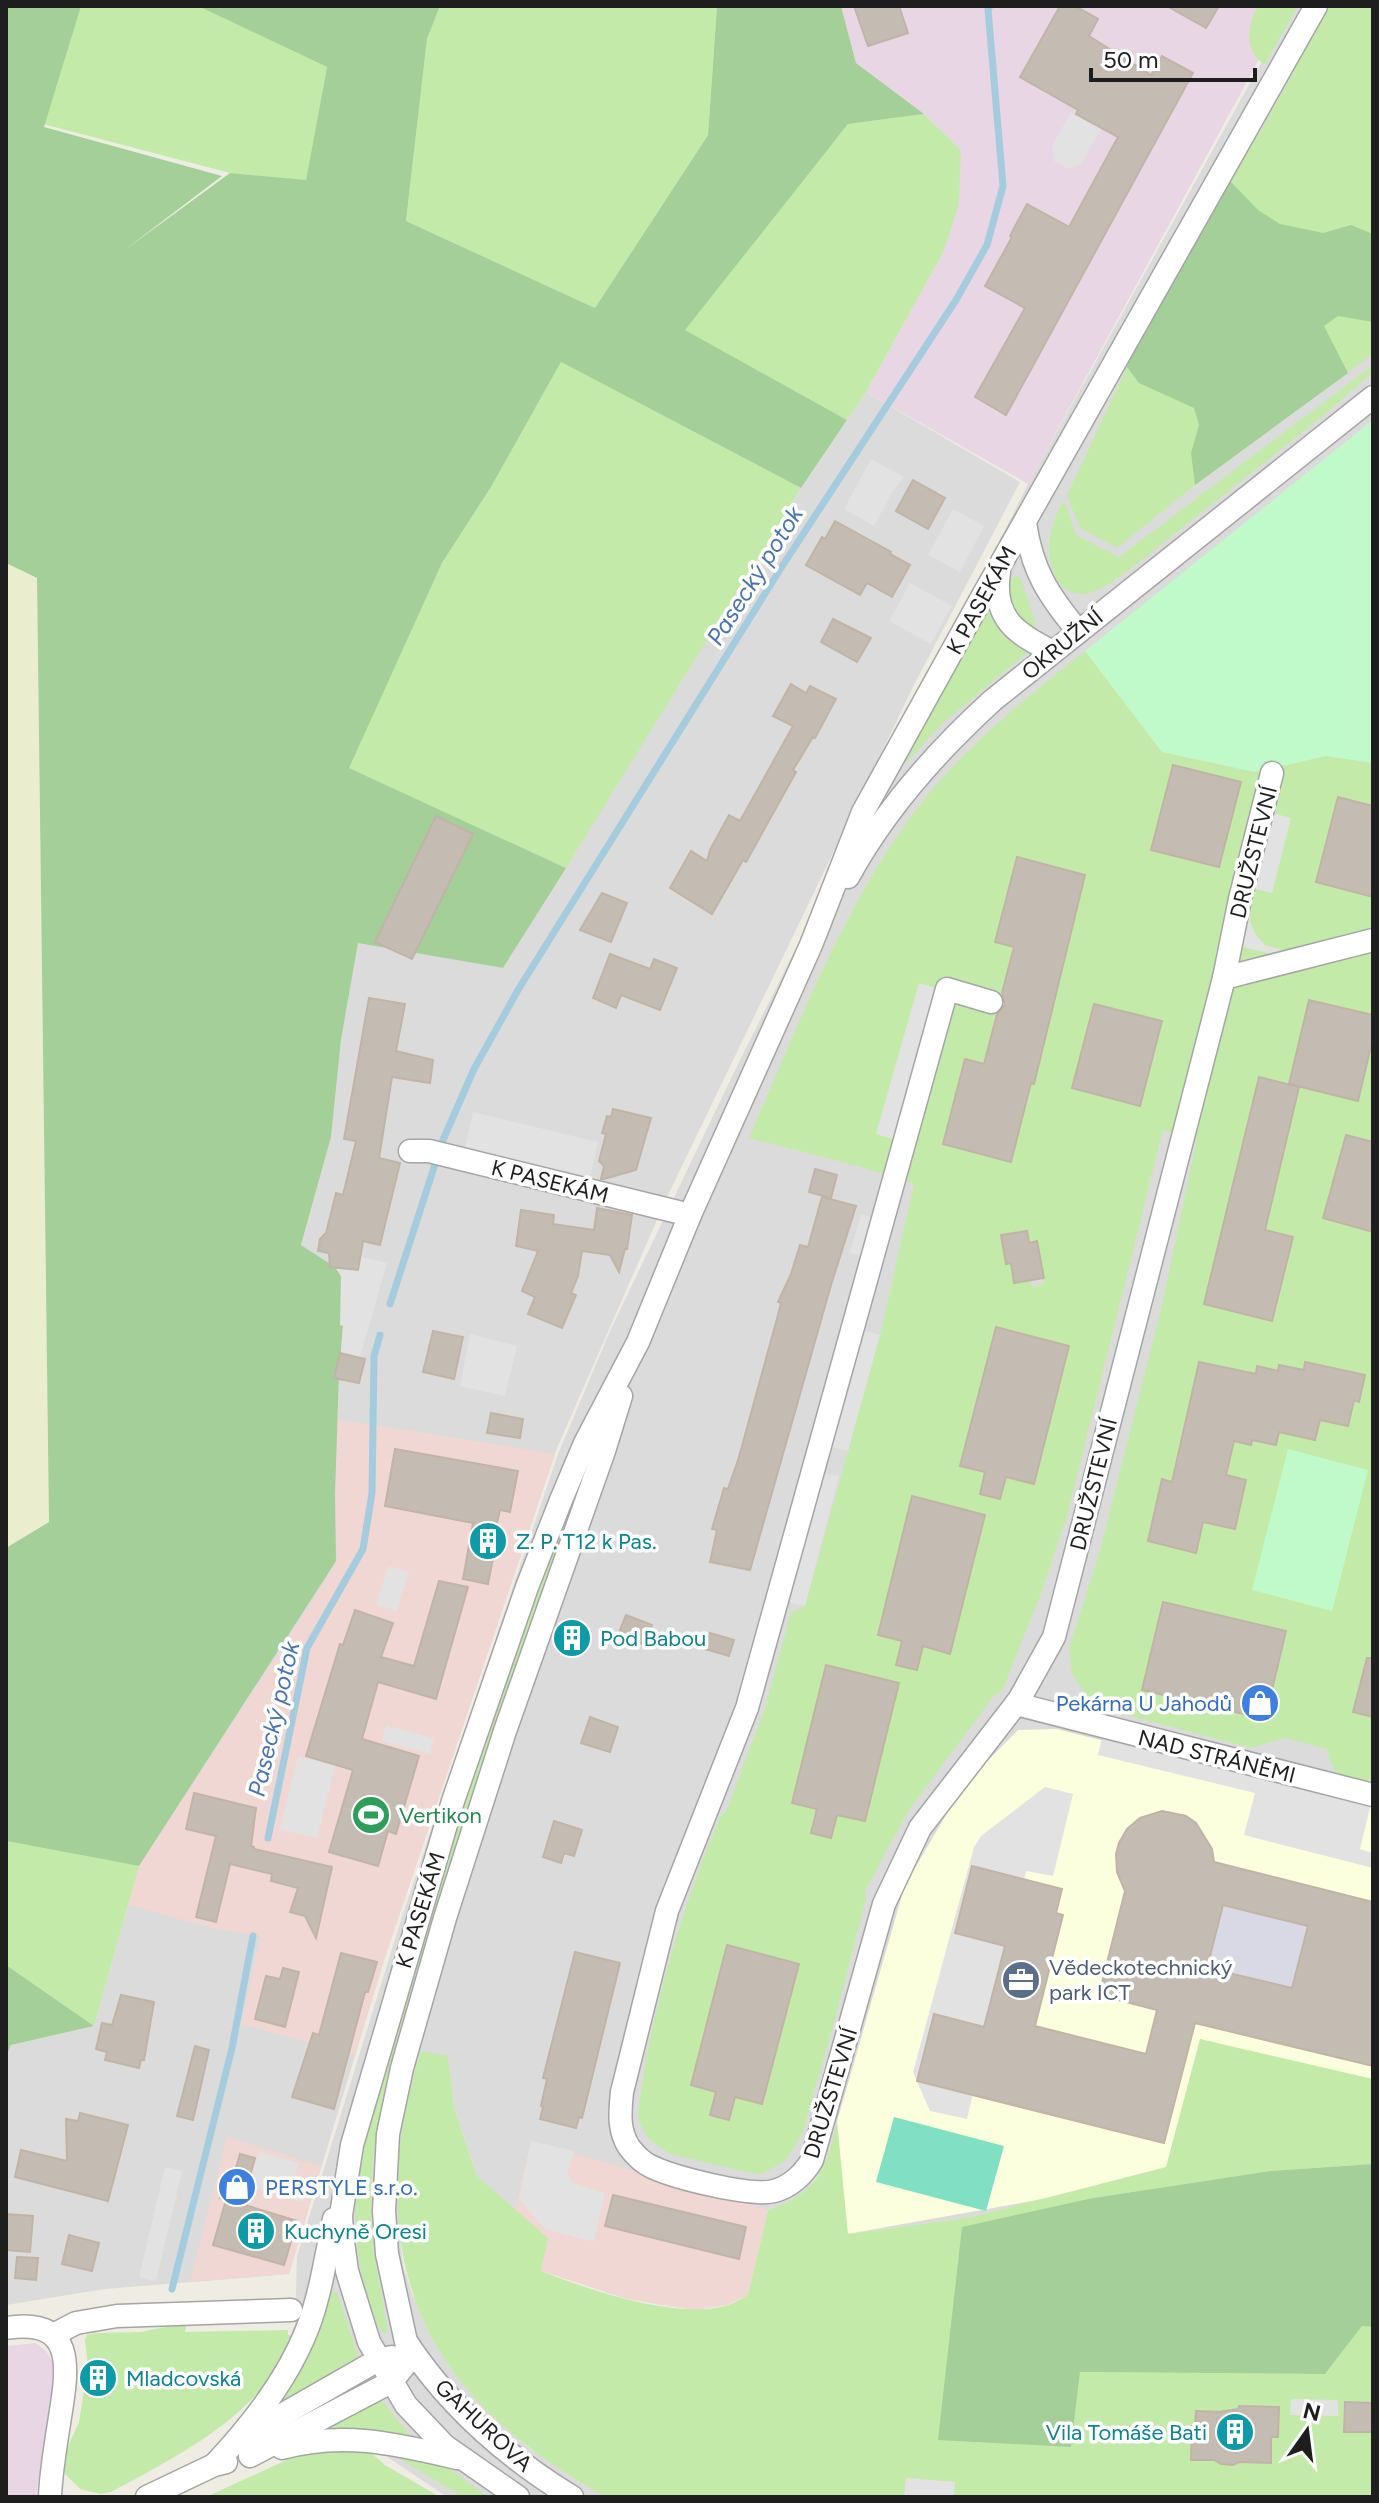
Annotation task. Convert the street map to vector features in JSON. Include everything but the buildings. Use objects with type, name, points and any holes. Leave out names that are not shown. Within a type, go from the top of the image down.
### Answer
[{"type":"street","name":"K PASEKÁM","points":[[413,2357],[389,2266],[384,2211],[388,2134],[402,2068],[445,1918],[497,1757],[604,1451],[638,1342],[690,1215],[811,945],[863,812],[1316,6]]},
{"type":"street","name":"OKRUŽNÍ","points":[[811,945],[851,872],[912,782],[947,743],[993,700],[1373,397]]},
{"type":"street","points":[[1025,523],[1034,563],[1052,601],[1078,631]]},
{"type":"street","points":[[1000,565],[997,595],[1006,618],[1021,636],[1053,652]]},
{"type":"street","name":"DRUŽSTEVNÍ","points":[[991,1002],[947,989],[747,1708],[667,1911],[620,2108],[620,2123],[628,2146],[638,2158],[665,2171],[754,2192],[780,2189],[792,2183],[808,2167],[816,2151],[884,1904],[920,1828],[1016,1704],[1054,1637],[1224,978],[1240,899],[1272,773]]},
{"type":"street","points":[[1224,978],[1373,940]]},
{"type":"street","name":"K PASEKÁM","points":[[410,1151],[429,1151],[690,1215]]},
{"type":"street","name":"K PASEKÁM","points":[[378,2360],[369,2342],[347,2271],[342,2235],[341,2215],[350,2151],[453,1801],[527,1587],[585,1443],[638,1342]]},
{"type":"street","name":"NAD STRÁNĚMI","points":[[1016,1704],[1373,1795]]},
{"type":"street","points":[[244,2448],[295,2356],[308,2326],[350,2151]]},
{"type":"street","points":[[53,2335],[76,2323],[117,2316],[291,2310]]},
{"type":"street","points":[[6,2328],[26,2325],[46,2330],[65,2353],[67,2376],[50,2497]]},
{"type":"street","points":[[244,2448],[391,2382],[413,2357]]},
{"type":"street","points":[[147,2497],[244,2448],[378,2360],[413,2357]]},
{"type":"street","name":"GAHUROVA","points":[[413,2357],[459,2408],[505,2449],[572,2497]]},
{"type":"street","name":"GAHUROVA","points":[[378,2360],[406,2405],[425,2427],[518,2497]]},
{"type":"street","points":[[244,2448],[290,2446],[342,2438],[380,2442],[466,2460]]},
{"type":"shaded area","points":[[841,6],[1288,6],[1028,484],[866,392],[943,253],[961,150],[924,114],[856,63]]},
{"type":"shaded area","points":[[1289,6],[1373,6],[1373,2136],[972,2217],[847,2234],[829,2152],[822,2170],[809,2188],[790,2203],[768,2210],[661,2305],[607,2293],[477,2176],[454,2107],[448,2056],[400,2148],[399,2227],[403,2265],[412,2294],[439,2350],[457,2376],[491,2414],[532,2450],[606,2497],[447,2497],[389,2458],[295,2328],[297,2256],[401,1920],[465,1729],[558,1454],[610,1331],[738,1064],[1028,484],[1261,63]]},
{"type":"shaded area","points":[[1071,112],[1101,129],[1082,163],[1069,169],[1054,161],[1052,146]]},
{"type":"shaded area","points":[[866,392],[1020,482],[915,683],[668,1195],[557,1448],[385,1957],[289,2274],[105,2289],[6,2305],[6,2057],[11,2045],[94,2026],[139,1866],[273,1658],[335,1494],[339,1375],[335,1267],[301,1245],[331,1137],[341,1040],[358,942],[503,968],[801,488]]},
{"type":"shaded area","points":[[871,459],[904,477],[874,526],[844,509]]},
{"type":"shaded area","points":[[953,509],[984,526],[960,572],[928,555]]},
{"type":"shaded area","points":[[6,563],[37,578],[49,1522],[6,1548]]},
{"type":"shaded area","points":[[910,583],[952,606],[931,644],[889,621]]},
{"type":"shaded area","points":[[1253,808],[1291,818],[1272,893],[1234,883]]},
{"type":"shaded area","points":[[1250,912],[1250,922],[1256,935],[1265,945],[1289,952],[1289,958],[1239,946],[1245,913]]},
{"type":"shaded area","points":[[919,983],[957,994],[913,1145],[876,1134]]},
{"type":"shaded area","points":[[473,1112],[598,1142],[589,1183],[464,1153]]},
{"type":"shaded area","points":[[861,1214],[874,1218],[863,1256],[850,1253]]},
{"type":"shaded area","points":[[338,1251],[387,1263],[360,1357],[359,1378],[339,1375],[343,1326],[340,1325],[341,1276],[335,1267]]},
{"type":"shaded area","points":[[842,1324],[880,1335],[848,1451],[809,1442]]},
{"type":"shaded area","points":[[470,1334],[517,1346],[505,1396],[460,1386]]},
{"type":"shaded area","points":[[337,1419],[555,1454],[385,1957],[355,2055],[241,2024],[261,1936],[216,1929],[128,1905],[139,1866],[337,1563]]},
{"type":"shaded area","points":[[802,1468],[839,1476],[805,1606],[766,1596]]},
{"type":"shaded area","points":[[388,1566],[409,1572],[397,1611],[376,1605]]},
{"type":"shaded area","points":[[386,1725],[434,1739],[430,1754],[382,1741]]},
{"type":"shaded area","points":[[1104,1728],[1373,1795],[1360,1849],[1373,1853],[1373,1868],[1244,1835],[1255,1793],[1098,1755]]},
{"type":"shaded area","points":[[1056,1729],[1373,1808],[1373,2140],[847,2234],[837,2122],[905,1885],[963,1786],[1018,1730]]},
{"type":"shaded area","points":[[298,1756],[335,1766],[317,1838],[280,1829]]},
{"type":"shaded area","points":[[1045,1787],[1073,1794],[1053,1876],[1026,1871],[967,2119],[930,2111],[913,2072],[974,1847],[981,1836]]},
{"type":"shaded area","points":[[1223,1905],[1308,1926],[1292,1988],[1220,1971],[1205,1976]]},
{"type":"shaded area","points":[[227,2137],[321,2166],[289,2274],[190,2282]]},
{"type":"shaded area","points":[[531,2141],[768,2210],[748,2295],[727,2305],[694,2310],[627,2299],[541,2271],[515,2209]]},
{"type":"shaded area","points":[[531,2141],[574,2151],[567,2174],[573,2183],[605,2193],[594,2242],[545,2229],[519,2199]]},
{"type":"shaded area","points":[[259,2152],[299,2163],[294,2179],[308,2183],[303,2202],[249,2187]]},
{"type":"shaded area","points":[[165,2167],[182,2171],[156,2281],[139,2277]]},
{"type":"shaded area","points":[[36,2343],[53,2362],[54,2375],[36,2497],[6,2497],[6,2346]]},
{"type":"shaded area","points":[[1291,2399],[1338,2400],[1338,2416],[1290,2415]]},
{"type":"shaded area","points":[[906,2478],[955,2482],[954,2497],[904,2497]]},
{"type":"green space","points":[[6,6],[81,6],[44,127],[222,176],[122,252],[230,173],[306,180],[327,67],[198,6],[440,6],[427,39],[406,221],[595,308],[708,135],[717,6],[841,6],[856,63],[924,114],[848,124],[685,330],[847,420],[801,488],[561,362],[491,487],[442,563],[349,768],[566,868],[503,968],[358,943],[341,1040],[331,1137],[301,1245],[335,1267],[341,1276],[343,1326],[335,1494],[336,1561],[139,1866],[6,1841],[6,1548],[49,1522],[37,578],[6,563]]},
{"type":"green space","points":[[80,6],[198,6],[327,67],[306,181],[230,173],[43,124]]},
{"type":"green space","points":[[440,6],[717,6],[708,135],[595,308],[406,221],[427,39]]},
{"type":"green space","points":[[1258,6],[1298,6],[1265,65],[1253,53],[1249,38],[1251,22]]},
{"type":"green space","points":[[1330,6],[1373,6],[1373,354],[1195,485],[1117,548],[1080,528],[1067,495],[1137,339],[1255,135],[1258,136]]},
{"type":"green space","points":[[924,114],[961,150],[959,204],[943,253],[866,392],[847,420],[684,330],[848,124]]},
{"type":"green space","points":[[1230,181],[1258,210],[1280,224],[1323,233],[1351,225],[1373,234],[1373,322],[1338,316],[1324,326],[1348,373],[1195,485],[1191,453],[1199,425],[1194,408],[1139,383],[1127,367],[1137,339]]},
{"type":"green space","points":[[561,362],[801,488],[566,868],[348,768],[442,563],[491,487]]},
{"type":"green space","points":[[1373,365],[1373,372],[1317,421],[1118,578],[1090,593],[1078,594],[1060,584],[1051,565],[1049,542],[1062,502],[1066,505],[1076,535],[1119,557]]},
{"type":"green space","points":[[1373,420],[1373,763],[1326,756],[1255,772],[1162,752],[1085,651]]},
{"type":"green space","points":[[1020,577],[1035,621],[1033,631],[1017,615],[1011,603],[1010,580]]},
{"type":"green space","points":[[988,608],[1004,633],[1027,653],[943,723],[898,771],[897,770]]},
{"type":"green space","points":[[1085,651],[1162,752],[1255,772],[1326,756],[1373,763],[1373,1787],[1342,1777],[1333,1767],[1327,1749],[1285,1738],[1251,1748],[1100,1708],[1085,1694],[1072,1674],[1069,1648],[1100,1551],[1162,1305],[1197,1138],[1163,1130],[1067,1516],[1042,1591],[1002,1691],[993,1697],[909,1810],[865,1891],[866,1899],[802,2135],[785,2161],[763,2173],[670,2154],[649,2139],[638,2114],[659,2000],[692,1889],[720,1817],[727,1809],[765,1708],[791,1613],[805,1606],[880,1335],[914,1184],[749,1138],[830,954],[878,866],[906,824],[936,785],[971,748]],"holes":[[[1027,1231],[1029,1243],[1037,1242],[1044,1284],[1032,1287],[1030,1280],[1014,1283],[1011,1263],[1006,1263],[1001,1236]],[[995,1328],[1069,1346],[1034,1484],[1006,1477],[1000,1499],[980,1494],[985,1472],[961,1465]],[[912,1497],[985,1515],[950,1653],[923,1646],[916,1670],[896,1665],[902,1641],[878,1635]],[[826,1665],[899,1683],[865,1821],[837,1815],[831,1838],[817,1809],[792,1803]],[[727,1946],[799,1965],[763,2104],[735,2097],[729,2120],[710,2115],[716,2092],[691,2085]]]},
{"type":"green space","points":[[1288,1449],[1368,1470],[1332,1611],[1252,1590]]},
{"type":"green space","points":[[569,1505],[572,1506],[570,1515],[494,1728],[441,1890],[398,2035],[383,2098],[373,2161],[371,2210],[388,2330],[385,2334],[380,2329],[366,2290],[356,2237],[357,2183],[365,2141],[467,1799]]},
{"type":"green space","points":[[6,1841],[139,1866],[94,2026],[6,1965]]},
{"type":"green space","points":[[6,1965],[94,2026],[11,2045],[6,2057]]},
{"type":"green space","points":[[1200,2039],[1373,2079],[1373,2164],[1270,2171],[1093,2198],[1080,2372],[1325,2374],[1362,2326],[1373,2327],[1373,2497],[606,2497],[555,2466],[511,2432],[473,2396],[443,2356],[420,2311],[404,2262],[398,2208],[400,2147],[408,2099],[421,2051],[448,2056],[454,2107],[477,2176],[548,2238],[541,2271],[657,2306],[704,2309],[728,2305],[748,2295],[768,2210],[798,2196],[817,2178],[837,2122],[848,2234],[972,2217],[1166,2167]]},
{"type":"green space","points":[[894,2117],[1004,2146],[986,2211],[876,2182]]},
{"type":"green space","points":[[1373,2164],[1373,2327],[1362,2326],[1325,2374],[1080,2372],[1071,2447],[938,2440],[962,2227],[1093,2198],[1270,2171]]},
{"type":"green space","points":[[332,2290],[338,2295],[359,2359],[276,2406],[328,2292]]},
{"type":"green space","points":[[187,2322],[185,2332],[288,2330],[288,2335],[294,2336],[273,2375],[219,2428],[111,2492],[101,2494],[80,2489],[65,2474],[63,2463],[79,2422],[88,2367],[87,2335],[141,2332]]},
{"type":"green space","points":[[381,2399],[412,2438],[325,2430],[324,2428]]},
{"type":"green space","points":[[346,2448],[370,2452],[385,2465],[440,2497],[206,2497],[304,2452]]},
{"type":"green space","points":[[391,2454],[440,2462],[488,2497],[463,2497]]},
{"type":"waterway","name":"Pasecký potok","points":[[443,1140],[474,1069],[518,990],[781,568],[956,300],[987,245],[1003,186],[990,6]]},
{"type":"waterway","name":"Pasecký potok","points":[[390,1304],[437,1158]]},
{"type":"waterway","name":"Pasecký potok","points":[[268,1838],[307,1648],[363,1549],[372,1493],[374,1356],[380,1335]]},
{"type":"waterway","name":"Pasecký potok","points":[[172,2289],[232,2048],[253,1936]]},
{"type":"place","name":"Z. P. T12 k Pas.","points":[[488,1541]]},
{"type":"place","name":"Pod Babou","points":[[572,1638]]},
{"type":"place","name":"Pekárna U Jahodů","points":[[1260,1703]]},
{"type":"place","name":"Vertikon","points":[[371,1815]]},
{"type":"place","name":"Vědeckotechnický park ICT","points":[[1021,1980]]},
{"type":"place","name":"PERSTYLE s.r.o.","points":[[237,2187]]},
{"type":"place","name":"Kuchyně Oresi","points":[[256,2231]]},
{"type":"place","name":"Mladcovská","points":[[98,2378]]},
{"type":"place","name":"Vila Tomáše Bati","points":[[1235,2432]]}]
